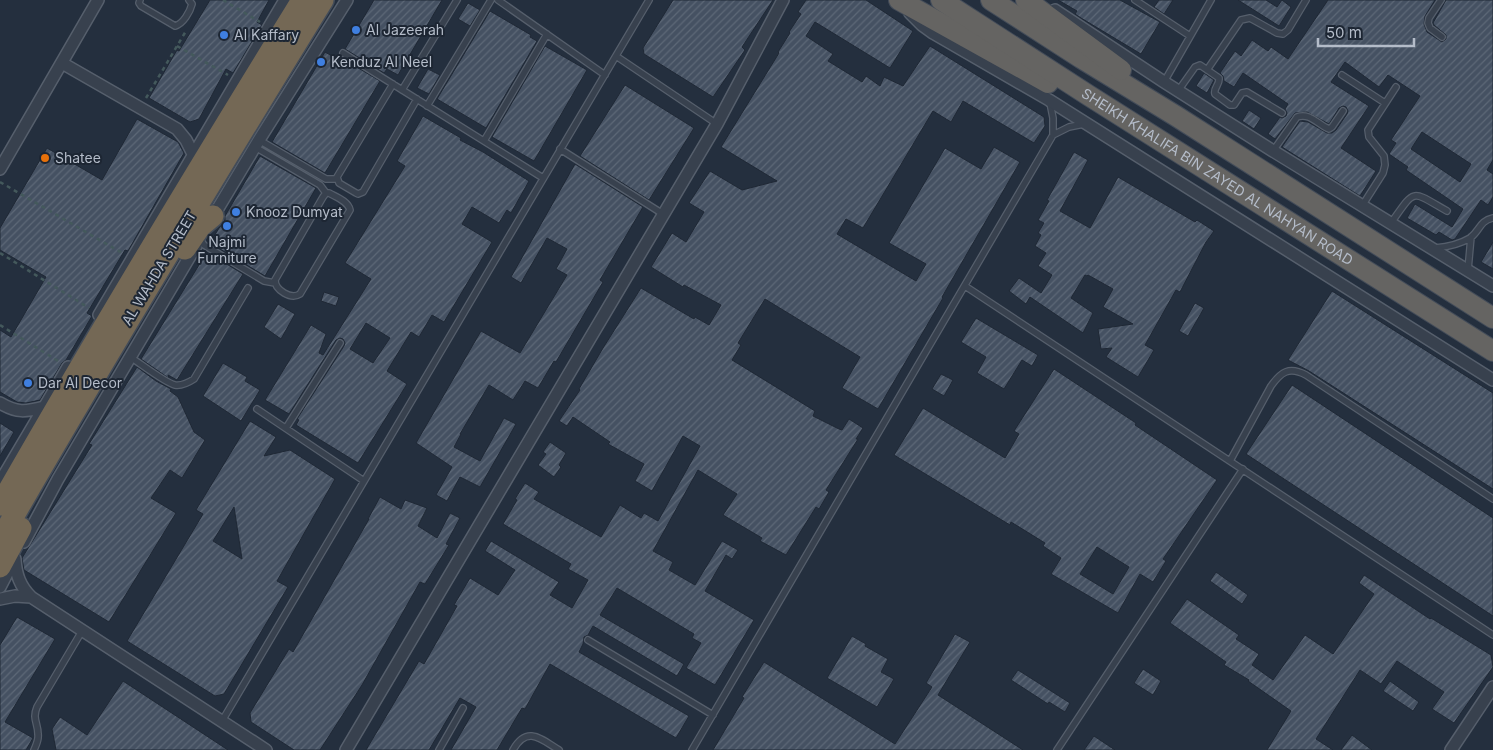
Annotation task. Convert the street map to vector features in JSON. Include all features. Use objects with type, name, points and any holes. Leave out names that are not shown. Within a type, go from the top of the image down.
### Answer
[{"type":"highway","name":"AL WAHDA STREET","points":[[0,505],[181,198],[302,0]]},
{"type":"highway","name":"AL WAHDA STREET","points":[[0,540],[195,206],[323,0]]},
{"type":"highway","name":"SHEIKH KHALIFA BIN ZAYED AL NAHYAN ROAD","points":[[941,0],[1493,351]]},
{"type":"highway","name":"SHEIKH KHALIFA BIN ZAYED AL NAHYAN ROAD","points":[[991,0],[1493,318]]},
{"type":"highway","points":[[1026,0],[1128,75],[1176,116]]},
{"type":"highway","points":[[900,1],[1043,81],[1074,94],[1088,95]]},
{"type":"highway","points":[[8,563],[33,507],[189,242],[200,227],[213,216]]},
{"type":"street","points":[[0,168],[98,0]]},
{"type":"street","points":[[0,482],[285,0]]},
{"type":"street","points":[[0,587],[8,563],[213,216],[347,0]]},
{"type":"street","points":[[346,750],[717,124],[783,0]]},
{"type":"street","points":[[1040,0],[1273,151],[1493,286]]},
{"type":"street","points":[[900,1],[912,16],[933,33],[1049,100],[1493,380]]},
{"type":"street","points":[[62,63],[177,130],[186,140],[194,154]]},
{"type":"street","points":[[0,403],[18,411],[44,407]]},
{"type":"street","points":[[8,563],[25,591],[31,597],[266,750]]},
{"type":"street","points":[[0,599],[15,596],[31,597]]},
{"type":"street","points":[[1451,750],[1493,687]]},
{"type":"lane","points":[[140,0],[141,6],[172,25],[177,26],[191,8],[192,4],[188,0]]},
{"type":"lane","points":[[402,90],[457,0]]},
{"type":"lane","points":[[427,106],[491,0]]},
{"type":"lane","points":[[498,0],[605,75]]},
{"type":"lane","points":[[222,721],[649,0]]},
{"type":"lane","points":[[1135,0],[1190,36]]},
{"type":"lane","points":[[1164,82],[1211,0]]},
{"type":"lane","points":[[1207,70],[1241,20],[1250,18],[1277,33],[1283,34],[1288,30],[1306,0]]},
{"type":"lane","points":[[1441,0],[1429,18],[1428,23],[1430,28],[1442,37]]},
{"type":"lane","points":[[484,141],[547,34]]},
{"type":"lane","points":[[343,53],[543,178]]},
{"type":"lane","points":[[616,56],[717,124]]},
{"type":"lane","points":[[1178,91],[1195,67],[1200,66],[1219,78],[1214,90],[1215,94],[1230,105],[1235,104],[1242,93],[1247,92],[1282,113]]},
{"type":"lane","points":[[1342,75],[1385,103]]},
{"type":"lane","points":[[337,179],[393,84]]},
{"type":"lane","points":[[1362,206],[1383,173],[1385,165],[1384,156],[1369,137],[1368,132],[1396,87]]},
{"type":"lane","points":[[337,179],[339,183],[356,193],[363,192],[417,99]]},
{"type":"lane","points":[[692,750],[1053,135],[1053,118],[1049,100]]},
{"type":"lane","points":[[1273,151],[1297,117],[1302,115],[1308,116],[1329,129],[1343,111]]},
{"type":"lane","points":[[1053,135],[1069,127],[1086,124]]},
{"type":"lane","points":[[257,143],[326,179],[337,179]]},
{"type":"lane","points":[[200,238],[204,245],[264,281],[274,283],[290,296],[295,297],[300,294],[350,210],[348,205],[326,193],[320,184],[257,143]]},
{"type":"lane","points":[[560,149],[663,214]]},
{"type":"lane","points":[[274,283],[276,276],[326,193]]},
{"type":"lane","points":[[1391,223],[1408,199],[1414,195],[1421,196],[1447,211]]},
{"type":"lane","points":[[1433,248],[1453,245],[1471,237],[1482,223],[1493,218]]},
{"type":"lane","points":[[1468,270],[1471,237]]},
{"type":"lane","points":[[965,286],[1493,635]]},
{"type":"lane","points":[[130,357],[172,384],[183,385],[189,383],[194,379],[248,288]]},
{"type":"lane","points":[[286,428],[340,343]]},
{"type":"lane","points":[[1230,461],[1274,381],[1286,371],[1294,370],[1306,375],[1493,499]]},
{"type":"lane","points":[[257,409],[364,481]]},
{"type":"lane","points":[[1057,750],[1243,470]]},
{"type":"lane","points":[[36,748],[38,735],[35,711],[82,631]]},
{"type":"lane","points":[[588,640],[713,715]]},
{"type":"lane","points":[[438,750],[463,708]]},
{"type":"lane","points":[[513,750],[519,740],[528,736],[538,738],[559,750]]},
{"type":"path","points":[[223,0],[269,27]]},
{"type":"path","points":[[140,108],[186,31]]},
{"type":"path","points":[[177,46],[237,80]]},
{"type":"path","points":[[0,182],[132,259]]},
{"type":"path","points":[[0,252],[99,314]]},
{"type":"path","points":[[0,325],[68,367]]},
{"type":"building","points":[[210,0],[269,0],[257,22],[262,25],[233,73],[226,69],[199,119],[190,122],[149,98],[177,50],[179,51]]},
{"type":"building","points":[[374,0],[442,0],[398,75],[387,69],[384,73],[345,49]]},
{"type":"building","points":[[673,0],[773,0],[742,47],[745,50],[713,97],[644,54],[643,48]]},
{"type":"building","points":[[806,0],[866,0],[913,31],[890,68],[815,22],[806,36],[833,54],[828,61],[862,82],[866,76],[880,86],[884,77],[903,86],[930,46],[1044,117],[1045,126],[1034,143],[963,101],[951,122],[933,111],[863,228],[846,219],[837,234],[916,281],[926,264],[889,243],[945,148],[981,169],[994,147],[1020,162],[878,409],[842,388],[860,357],[765,299],[738,343],[741,345],[732,360],[815,411],[813,416],[842,430],[849,419],[863,428],[826,490],[829,492],[819,509],[816,507],[786,555],[760,541],[762,538],[723,515],[737,494],[698,470],[653,551],[673,562],[669,570],[695,585],[722,541],[738,550],[732,559],[726,555],[705,591],[754,620],[715,685],[686,668],[701,643],[692,638],[694,634],[617,588],[600,615],[684,664],[677,676],[593,626],[588,635],[584,637],[579,652],[689,716],[676,738],[550,664],[525,709],[522,708],[497,750],[451,750],[476,707],[460,698],[429,750],[366,750],[419,661],[424,664],[457,606],[454,605],[470,578],[498,595],[515,570],[485,551],[491,541],[559,582],[550,595],[572,608],[588,580],[568,569],[571,564],[503,524],[525,483],[539,492],[534,499],[601,537],[620,505],[641,518],[644,513],[658,521],[700,446],[683,436],[652,491],[635,481],[644,464],[608,444],[610,442],[573,417],[567,426],[559,421],[580,390],[603,348],[641,288],[694,319],[695,317],[709,325],[721,305],[684,285],[683,287],[651,267],[672,233],[686,242],[704,212],[689,203],[710,171],[742,190],[777,181],[721,147],[779,53],[789,32],[801,14],[798,12]]},
{"type":"building","points":[[1058,0],[1120,0],[1160,22],[1141,54],[1081,18],[1075,14],[1077,11]]},
{"type":"building","points":[[1159,0],[1173,0],[1164,14],[1154,7]]},
{"type":"building","points":[[1238,0],[1266,0],[1277,7],[1282,0],[1291,7],[1279,26]]},
{"type":"building","points":[[1328,0],[1435,0],[1425,16],[1424,24],[1427,32],[1442,42],[1446,39],[1446,35],[1433,23],[1446,0],[1493,0],[1493,160],[1487,170],[1493,174],[1493,197],[1488,205],[1481,200],[1455,239],[1452,240],[1439,232],[1436,235],[1407,218],[1415,204],[1452,227],[1463,209],[1406,170],[1408,167],[1389,154],[1396,143],[1391,140],[1420,96],[1388,75],[1379,87],[1345,62],[1331,82],[1369,106],[1341,148],[1376,171],[1360,196],[1282,147],[1300,121],[1308,122],[1327,133],[1332,133],[1347,114],[1346,107],[1339,108],[1329,124],[1307,112],[1295,113],[1275,139],[1268,134],[1280,117],[1286,116],[1285,109],[1288,104],[1243,73],[1234,87],[1224,81],[1220,73],[1235,51],[1241,56],[1252,40],[1268,51],[1271,47],[1288,59]],"holes":[[[1422,132],[1471,164],[1460,182],[1411,149]]]},
{"type":"building","points":[[468,3],[480,10],[470,26],[458,19]]},
{"type":"building","points":[[490,11],[531,35],[530,37],[537,41],[486,128],[437,99]]},
{"type":"building","points":[[545,46],[587,70],[534,161],[492,137]]},
{"type":"building","points":[[325,52],[339,60],[340,57],[380,81],[325,173],[272,142]]},
{"type":"building","points":[[428,69],[440,75],[429,94],[417,88]]},
{"type":"building","points":[[1204,73],[1214,80],[1207,93],[1196,86]]},
{"type":"building","points":[[625,85],[694,128],[649,200],[580,156]]},
{"type":"building","points":[[1249,110],[1261,118],[1254,129],[1242,121]]},
{"type":"building","points":[[423,116],[529,181],[511,213],[507,210],[499,223],[472,207],[462,224],[492,242],[444,322],[432,315],[419,337],[411,332],[387,371],[407,384],[358,463],[296,425],[299,420],[297,419],[344,346],[343,339],[336,340],[289,414],[265,400],[311,325],[326,334],[319,353],[323,355],[371,279],[345,263],[405,166],[397,161]],"holes":[[[366,323],[390,338],[373,363],[350,349]]]},
{"type":"building","points":[[137,119],[178,142],[184,153],[128,251],[125,250],[87,313],[92,316],[40,400],[26,403],[17,402],[0,392],[0,330],[11,337],[46,277],[0,250],[0,228],[47,148],[102,180]]},
{"type":"building","points":[[1074,152],[1088,160],[1060,211],[1090,228],[1118,177],[1214,231],[1206,242],[1180,292],[1176,290],[1145,345],[1154,350],[1138,377],[1106,357],[1112,348],[1101,349],[1098,329],[1133,324],[1103,307],[1113,289],[1085,275],[1071,298],[1093,313],[1083,333],[1030,297],[1026,304],[1009,291],[1019,278],[1041,293],[1052,275],[1038,266],[1046,253],[1035,246],[1041,235],[1038,233],[1044,223],[1038,220]]},
{"type":"building","points":[[260,156],[316,188],[265,276],[210,243],[225,221],[225,216]]},
{"type":"building","points":[[575,164],[643,207],[600,280],[603,282],[556,362],[554,361],[538,388],[525,381],[513,400],[489,385],[454,447],[480,461],[504,418],[516,424],[480,487],[460,477],[447,501],[436,495],[452,467],[416,443],[481,331],[520,353],[567,275],[556,269],[567,249],[547,238],[521,283],[511,277]]},
{"type":"building","points":[[1493,242],[1493,269],[1481,262]]},
{"type":"building","points":[[207,252],[243,274],[177,380],[168,375],[169,378],[141,359]]},
{"type":"building","points":[[1332,291],[1493,393],[1493,489],[1309,371],[1288,360]]},
{"type":"building","points":[[324,292],[339,297],[336,306],[321,301]]},
{"type":"building","points":[[1195,303],[1204,308],[1188,336],[1179,331]]},
{"type":"building","points":[[278,304],[295,314],[281,339],[264,327]]},
{"type":"building","points":[[976,318],[1038,355],[1032,366],[1022,360],[1004,389],[977,373],[986,357],[961,342]]},
{"type":"building","points":[[223,363],[247,377],[245,381],[260,390],[241,421],[203,396]]},
{"type":"building","points":[[137,367],[171,389],[170,391],[178,397],[194,432],[205,440],[182,478],[170,470],[151,498],[176,513],[109,622],[24,570],[22,558],[92,445],[89,444]]},
{"type":"building","points":[[1054,369],[1136,423],[1135,425],[1217,480],[1163,559],[1166,561],[1153,582],[1140,574],[1118,613],[1051,574],[1061,558],[1043,546],[1045,543],[1011,522],[1010,525],[894,455],[923,408],[1005,458],[1019,434],[1014,431]],"holes":[[[1097,547],[1129,567],[1113,594],[1080,574]]]},
{"type":"building","points":[[941,374],[953,380],[944,396],[932,389]]},
{"type":"building","points":[[1292,385],[1493,518],[1493,616],[1246,454]]},
{"type":"building","points":[[250,421],[276,437],[264,456],[290,450],[335,479],[277,581],[288,587],[224,694],[215,696],[127,641],[203,514],[196,510]],"holes":[[[234,507],[242,559],[213,541]]]},
{"type":"building","points":[[0,423],[14,432],[0,456]]},
{"type":"building","points":[[550,442],[566,453],[559,465],[561,467],[554,477],[538,465],[546,454],[543,452]]},
{"type":"building","points":[[380,497],[401,509],[405,500],[427,508],[418,526],[437,538],[450,513],[460,518],[446,544],[449,545],[425,584],[420,582],[362,685],[320,750],[294,750],[251,722],[250,713],[289,649],[293,652]]},
{"type":"building","points":[[1216,572],[1248,595],[1242,604],[1210,581]]},
{"type":"building","points":[[1364,575],[1430,619],[1491,655],[1493,667],[1454,723],[1432,709],[1444,692],[1397,661],[1381,684],[1360,670],[1316,739],[1333,750],[1267,750],[1291,711],[1249,680],[1224,665],[1226,662],[1170,623],[1187,599],[1239,635],[1236,639],[1259,654],[1252,665],[1273,680],[1305,635],[1333,654],[1374,594],[1359,583]]},
{"type":"building","points":[[17,617],[55,639],[5,722],[33,738],[26,750],[0,750],[0,645]]},
{"type":"building","points":[[955,634],[970,642],[938,695],[1023,750],[713,750],[764,662],[895,744],[932,687],[926,683]]},
{"type":"building","points":[[852,636],[888,659],[881,672],[894,679],[877,707],[827,678]]},
{"type":"building","points":[[1143,669],[1161,681],[1153,695],[1134,683]]},
{"type":"building","points":[[1018,670],[1070,703],[1065,712],[1049,702],[1048,704],[1011,680]]},
{"type":"building","points":[[123,681],[228,750],[56,750],[52,729],[60,717],[87,735]]},
{"type":"building","points":[[1390,681],[1419,702],[1413,711],[1383,691]]},
{"type":"building","points":[[1352,735],[1372,750],[1341,750]]},
{"type":"building","points":[[1094,736],[1115,750],[1084,750]]},
{"type":"place","name":"Al Jazeerah","points":[[356,30]]},
{"type":"place","name":"Al Kaffary","points":[[224,35]]},
{"type":"place","name":"Kenduz Al Neel","points":[[321,62]]},
{"type":"place","name":"Shatee","points":[[45,158]]},
{"type":"place","name":"Knooz Dumyat","points":[[236,212]]},
{"type":"place","name":"Najmi Furniture","points":[[227,226]]},
{"type":"place","name":"Dar Al Decor","points":[[28,383]]}]
